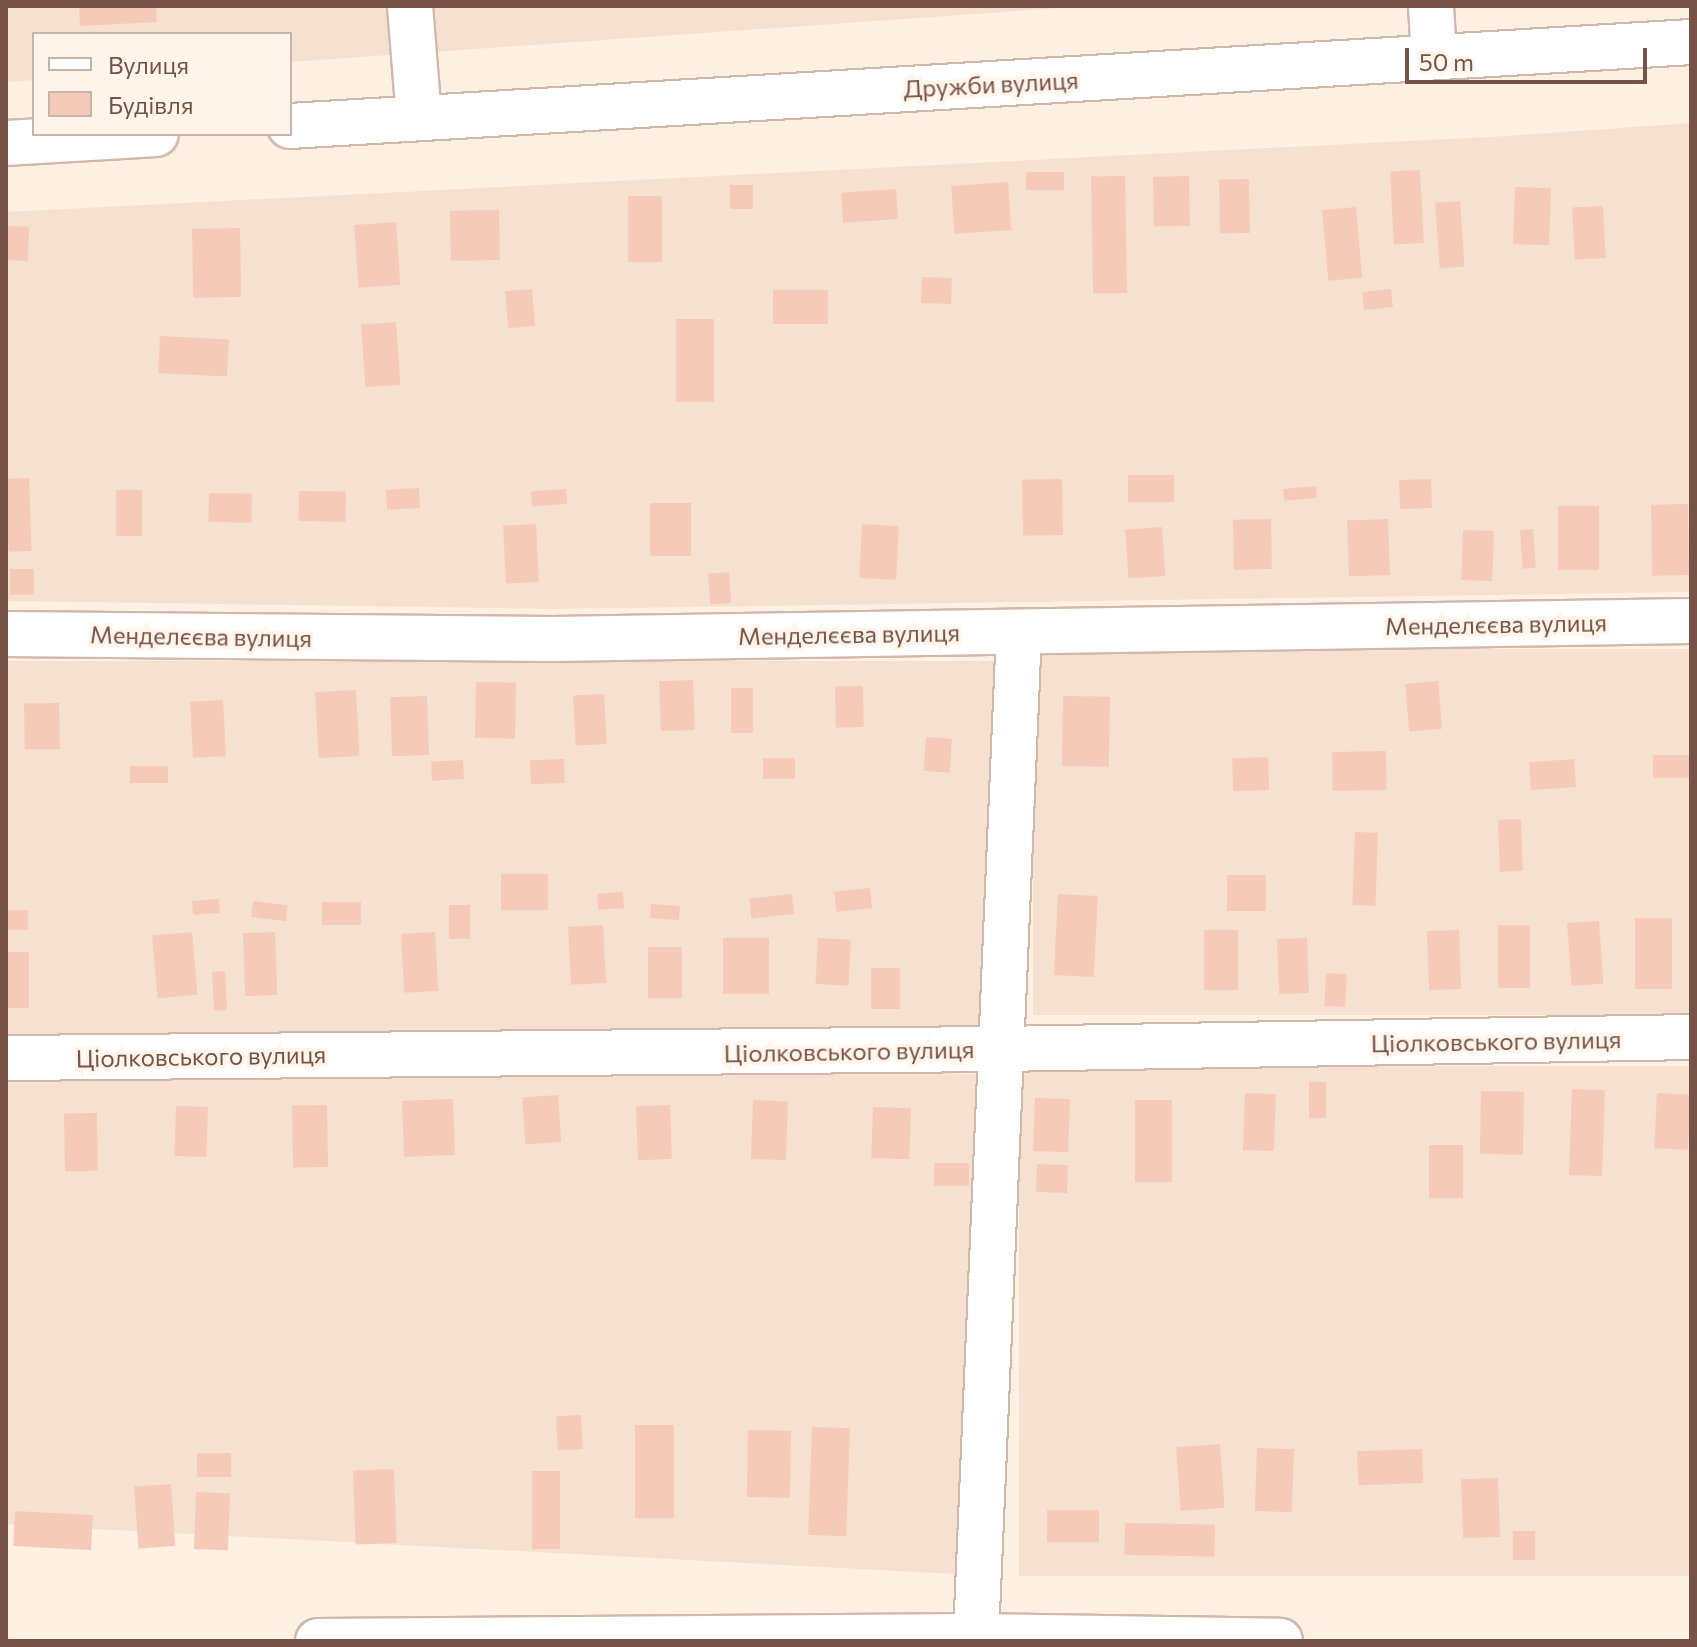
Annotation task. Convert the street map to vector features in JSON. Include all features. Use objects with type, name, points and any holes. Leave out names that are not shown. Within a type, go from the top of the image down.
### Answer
[{"type":"street","points":[[410,6],[419,118]]},
{"type":"street","points":[[1431,6],[1434,57]]},
{"type":"street","name":"Дружби вулиця","points":[[292,126],[1691,42]]},
{"type":"street","points":[[6,143],[123,136]]},
{"type":"street","name":"Менделєєва вулиця","points":[[6,634],[553,639],[1691,621]]},
{"type":"street","points":[[976,1636],[1019,632]]},
{"type":"street","name":"Ціолковського вулиця","points":[[6,1058],[999,1049],[1691,1037]]},
{"type":"street","points":[[318,1641],[976,1636],[1280,1641]]},
{"type":"shaded area","points":[[6,6],[1088,6],[292,62],[292,32],[32,32],[32,80],[6,82]]},
{"type":"shaded area","points":[[1691,123],[1691,592],[558,609],[6,601],[6,212],[1506,136]]},
{"type":"shaded area","points":[[1033,649],[1691,649],[1691,1015],[1033,1015]]},
{"type":"shaded area","points":[[6,661],[1006,661],[1006,1035],[6,1035]]},
{"type":"shaded area","points":[[7,1024],[987,1075],[961,1574],[6,1524]]},
{"type":"shaded area","points":[[1019,1066],[1691,1066],[1691,1576],[1019,1576]]},
{"type":"building","points":[[79,6],[156,6],[157,22],[80,26]]},
{"type":"building","points":[[1420,170],[1424,243],[1394,244],[1390,172]]},
{"type":"building","points":[[1026,172],[1064,172],[1064,190],[1026,190]]},
{"type":"building","points":[[1125,176],[1127,293],[1093,294],[1091,177]]},
{"type":"building","points":[[1189,176],[1190,226],[1154,227],[1153,177]]},
{"type":"building","points":[[1249,179],[1250,233],[1220,234],[1219,180]]},
{"type":"building","points":[[1008,182],[1011,230],[954,234],[951,186]]},
{"type":"building","points":[[730,185],[753,185],[753,209],[730,209]]},
{"type":"building","points":[[1515,187],[1551,188],[1549,245],[1513,244]]},
{"type":"building","points":[[896,189],[898,219],[843,223],[841,193]]},
{"type":"building","points":[[628,196],[662,196],[662,262],[628,262]]},
{"type":"building","points":[[1460,201],[1465,267],[1440,269],[1435,203]]},
{"type":"building","points":[[1603,206],[1606,258],[1575,260],[1572,208]]},
{"type":"building","points":[[1356,207],[1362,278],[1328,281],[1322,210]]},
{"type":"building","points":[[499,210],[500,260],[451,261],[450,211]]},
{"type":"building","points":[[396,222],[400,285],[358,288],[354,225]]},
{"type":"building","points":[[6,226],[29,227],[28,261],[6,260]]},
{"type":"building","points":[[240,228],[241,297],[193,298],[192,229]]},
{"type":"building","points":[[922,277],[952,278],[951,304],[921,303]]},
{"type":"building","points":[[532,289],[535,326],[508,328],[505,291]]},
{"type":"building","points":[[1391,289],[1393,307],[1364,310],[1362,292]]},
{"type":"building","points":[[773,290],[828,290],[828,324],[773,324]]},
{"type":"building","points":[[676,319],[714,319],[714,402],[676,402]]},
{"type":"building","points":[[396,322],[400,385],[365,387],[361,324]]},
{"type":"building","points":[[160,336],[229,340],[227,377],[158,373]]},
{"type":"building","points":[[1128,475],[1174,475],[1174,502],[1128,502]]},
{"type":"building","points":[[29,478],[32,551],[9,552],[6,479]]},
{"type":"building","points":[[1062,479],[1063,535],[1023,536],[1022,480]]},
{"type":"building","points":[[1431,479],[1432,508],[1400,509],[1399,480]]},
{"type":"building","points":[[1316,486],[1317,498],[1284,501],[1283,489]]},
{"type":"building","points":[[419,488],[420,508],[387,510],[386,490]]},
{"type":"building","points":[[566,489],[567,504],[532,506],[531,491]]},
{"type":"building","points":[[116,490],[142,490],[142,536],[116,536]]},
{"type":"building","points":[[299,491],[346,492],[345,522],[298,521]]},
{"type":"building","points":[[209,493],[252,494],[251,523],[208,522]]},
{"type":"building","points":[[650,503],[691,503],[691,556],[650,556]]},
{"type":"building","points":[[1688,504],[1689,575],[1652,576],[1651,505]]},
{"type":"building","points":[[1558,506],[1599,506],[1599,570],[1558,570]]},
{"type":"building","points":[[1271,519],[1272,569],[1234,570],[1233,520]]},
{"type":"building","points":[[1388,519],[1390,575],[1349,576],[1347,520]]},
{"type":"building","points":[[536,524],[539,582],[506,584],[503,526]]},
{"type":"building","points":[[862,524],[899,526],[896,580],[859,578]]},
{"type":"building","points":[[1162,527],[1165,576],[1129,578],[1125,530]]},
{"type":"building","points":[[1533,529],[1536,568],[1523,569],[1520,530]]},
{"type":"building","points":[[1463,530],[1494,531],[1492,581],[1461,580]]},
{"type":"building","points":[[10,569],[34,569],[34,595],[10,595]]},
{"type":"building","points":[[729,572],[731,603],[710,604],[708,573]]},
{"type":"building","points":[[693,680],[695,730],[661,731],[659,681]]},
{"type":"building","points":[[1438,681],[1442,729],[1409,732],[1405,684]]},
{"type":"building","points":[[476,682],[516,683],[515,739],[475,738]]},
{"type":"building","points":[[835,686],[863,686],[864,727],[836,727]]},
{"type":"building","points":[[731,688],[753,688],[753,733],[731,733]]},
{"type":"building","points":[[356,690],[359,756],[319,758],[315,692]]},
{"type":"building","points":[[604,694],[607,744],[576,746],[573,696]]},
{"type":"building","points":[[427,696],[429,755],[392,756],[390,697]]},
{"type":"building","points":[[1063,696],[1110,697],[1109,767],[1062,766]]},
{"type":"building","points":[[223,700],[226,756],[193,758],[190,702]]},
{"type":"building","points":[[59,703],[60,749],[25,750],[24,704]]},
{"type":"building","points":[[926,737],[952,739],[950,773],[924,771]]},
{"type":"building","points":[[1386,751],[1387,790],[1333,791],[1332,752]]},
{"type":"building","points":[[1653,755],[1691,755],[1691,778],[1653,778]]},
{"type":"building","points":[[1268,757],[1269,790],[1233,791],[1232,758]]},
{"type":"building","points":[[763,758],[795,758],[795,779],[763,779]]},
{"type":"building","points":[[564,759],[565,783],[531,784],[530,760]]},
{"type":"building","points":[[1574,759],[1576,787],[1531,790],[1529,762]]},
{"type":"building","points":[[463,760],[464,779],[432,781],[431,762]]},
{"type":"building","points":[[130,766],[168,766],[168,783],[130,783]]},
{"type":"building","points":[[1521,819],[1523,871],[1500,872],[1498,820]]},
{"type":"building","points":[[1355,832],[1378,833],[1375,906],[1352,905]]},
{"type":"building","points":[[501,874],[548,874],[548,910],[501,910]]},
{"type":"building","points":[[1227,875],[1266,875],[1266,911],[1227,911]]},
{"type":"building","points":[[870,888],[872,908],[836,912],[834,892]]},
{"type":"building","points":[[623,892],[624,908],[598,910],[597,894]]},
{"type":"building","points":[[792,894],[794,914],[751,918],[749,898]]},
{"type":"building","points":[[1058,894],[1098,896],[1094,977],[1054,975]]},
{"type":"building","points":[[219,899],[220,913],[193,915],[192,901]]},
{"type":"building","points":[[253,901],[288,905],[286,921],[251,917]]},
{"type":"building","points":[[322,902],[361,902],[361,925],[322,925]]},
{"type":"building","points":[[651,904],[680,906],[679,920],[650,918]]},
{"type":"building","points":[[449,905],[470,905],[470,939],[449,939]]},
{"type":"building","points":[[6,910],[28,910],[28,930],[6,930]]},
{"type":"building","points":[[1635,918],[1672,918],[1672,989],[1635,989]]},
{"type":"building","points":[[1599,921],[1603,984],[1571,986],[1567,923]]},
{"type":"building","points":[[603,925],[606,983],[571,985],[568,927]]},
{"type":"building","points":[[1498,925],[1530,925],[1530,988],[1498,988]]},
{"type":"building","points":[[1204,930],[1238,930],[1238,990],[1204,990]]},
{"type":"building","points":[[1459,930],[1461,989],[1429,990],[1427,931]]},
{"type":"building","points":[[192,932],[197,995],[158,998],[152,935]]},
{"type":"building","points":[[275,932],[277,995],[245,996],[243,933]]},
{"type":"building","points":[[435,932],[438,991],[404,993],[401,934]]},
{"type":"building","points":[[723,938],[769,938],[769,994],[723,994]]},
{"type":"building","points":[[818,938],[851,940],[849,986],[816,984]]},
{"type":"building","points":[[1307,938],[1309,993],[1279,994],[1277,939]]},
{"type":"building","points":[[648,947],[682,947],[682,998],[648,998]]},
{"type":"building","points":[[6,952],[29,952],[29,1008],[6,1008]]},
{"type":"building","points":[[871,968],[900,968],[900,1009],[871,1009]]},
{"type":"building","points":[[225,971],[227,1010],[214,1011],[212,972]]},
{"type":"building","points":[[1326,973],[1347,974],[1345,1007],[1324,1006]]},
{"type":"building","points":[[1309,1082],[1326,1082],[1326,1118],[1309,1118]]},
{"type":"building","points":[[1572,1089],[1605,1090],[1602,1176],[1569,1175]]},
{"type":"building","points":[[1481,1091],[1524,1092],[1523,1155],[1480,1154]]},
{"type":"building","points":[[1245,1093],[1276,1094],[1274,1151],[1243,1150]]},
{"type":"building","points":[[1657,1093],[1691,1095],[1688,1150],[1654,1148]]},
{"type":"building","points":[[558,1095],[561,1142],[525,1144],[522,1098]]},
{"type":"building","points":[[1035,1098],[1070,1099],[1068,1152],[1033,1151]]},
{"type":"building","points":[[453,1099],[455,1155],[404,1157],[402,1101]]},
{"type":"building","points":[[753,1100],[788,1101],[786,1160],[751,1159]]},
{"type":"building","points":[[1135,1100],[1172,1100],[1172,1182],[1135,1182]]},
{"type":"building","points":[[327,1105],[328,1167],[293,1168],[292,1106]]},
{"type":"building","points":[[670,1105],[672,1159],[638,1160],[636,1106]]},
{"type":"building","points":[[176,1106],[208,1107],[206,1157],[174,1156]]},
{"type":"building","points":[[873,1107],[911,1108],[909,1159],[871,1158]]},
{"type":"building","points":[[97,1113],[98,1171],[65,1172],[64,1114]]},
{"type":"building","points":[[1429,1145],[1463,1145],[1463,1198],[1429,1198]]},
{"type":"building","points":[[934,1163],[969,1163],[969,1186],[934,1186]]},
{"type":"building","points":[[1037,1164],[1068,1165],[1067,1193],[1036,1192]]},
{"type":"building","points":[[581,1415],[583,1449],[558,1450],[556,1416]]},
{"type":"building","points":[[635,1425],[674,1425],[674,1518],[635,1518]]},
{"type":"building","points":[[812,1427],[850,1428],[846,1536],[808,1535]]},
{"type":"building","points":[[748,1430],[791,1431],[790,1498],[747,1497]]},
{"type":"building","points":[[1220,1444],[1224,1508],[1181,1511],[1176,1447]]},
{"type":"building","points":[[1257,1448],[1294,1449],[1292,1512],[1255,1511]]},
{"type":"building","points":[[1422,1449],[1423,1483],[1358,1485],[1357,1451]]},
{"type":"building","points":[[197,1453],[231,1453],[231,1477],[197,1477]]},
{"type":"building","points":[[394,1469],[397,1543],[356,1544],[353,1470]]},
{"type":"building","points":[[532,1471],[560,1471],[560,1549],[532,1549]]},
{"type":"building","points":[[1498,1478],[1500,1537],[1463,1538],[1461,1479]]},
{"type":"building","points":[[171,1484],[175,1546],[138,1548],[134,1487]]},
{"type":"building","points":[[196,1492],[230,1493],[228,1550],[194,1549]]},
{"type":"building","points":[[1047,1510],[1099,1510],[1099,1542],[1047,1542]]},
{"type":"building","points":[[15,1511],[93,1515],[91,1550],[13,1546]]},
{"type":"building","points":[[1125,1523],[1215,1525],[1214,1557],[1124,1555]]},
{"type":"building","points":[[1513,1531],[1535,1531],[1535,1560],[1513,1560]]}]
